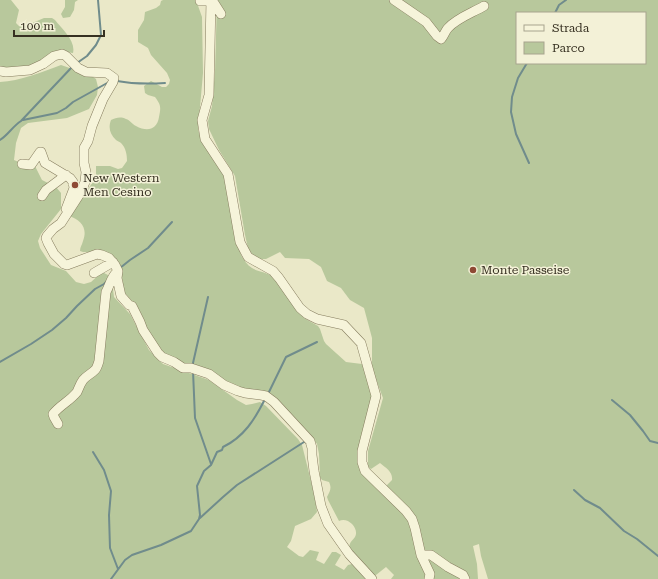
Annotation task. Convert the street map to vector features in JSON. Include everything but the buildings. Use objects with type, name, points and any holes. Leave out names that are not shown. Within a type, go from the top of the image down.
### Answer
[{"type":"street","points":[[394,0],[426,22],[441,39],[443,38],[447,29],[456,22],[484,6]]},
{"type":"street","points":[[200,1],[211,1],[221,14]]},
{"type":"street","points":[[211,1],[209,95],[202,120],[205,139],[228,174],[240,242],[248,258],[273,270],[300,308],[307,314],[317,319],[344,325],[361,343],[376,396],[362,451],[362,462],[365,471],[406,511],[412,519],[420,555],[430,574],[429,579]]},
{"type":"street","points":[[0,71],[30,70],[43,64],[54,56],[62,54],[78,68],[86,72],[107,73],[114,78],[103,99],[84,148],[84,163],[86,172],[85,182],[81,192],[61,223],[49,233],[46,238],[48,244],[59,260],[67,265],[97,254],[109,258],[115,265],[118,272],[117,278],[121,296],[129,305],[132,306],[143,330],[162,357],[183,368],[191,368],[209,374],[224,385],[238,391],[261,394],[274,402],[310,441],[321,506],[328,524],[349,554],[372,579]]},
{"type":"street","points":[[22,164],[31,165],[41,152],[45,163],[70,178],[73,182],[74,188],[66,208],[66,214]]},
{"type":"street","points":[[42,196],[46,190],[66,175]]},
{"type":"street","points":[[94,273],[113,262]]},
{"type":"street","points":[[58,424],[53,414],[68,401],[77,391],[82,381],[97,367],[99,361],[106,292],[113,276],[118,272]]},
{"type":"street","points":[[420,555],[431,555],[463,575],[465,579]]},
{"type":"green space","points":[[0,0],[11,0],[19,10],[16,23],[19,26],[23,27],[44,18],[52,18],[55,20],[65,31],[70,40],[73,53],[65,52],[26,68],[9,70],[0,66]]},
{"type":"green space","points":[[65,0],[78,0],[75,2],[74,10],[70,17],[63,18],[61,14],[65,7]]},
{"type":"green space","points":[[163,0],[196,0],[202,17],[203,73],[198,130],[203,143],[224,175],[241,255],[247,264],[252,268],[274,277],[304,318],[318,326],[326,344],[346,362],[362,364],[364,367],[372,395],[358,458],[405,514],[411,525],[424,567],[426,579],[391,579],[394,575],[386,567],[376,575],[372,575],[349,548],[350,543],[356,534],[355,528],[348,521],[339,521],[328,500],[327,497],[330,490],[330,484],[329,482],[322,480],[320,477],[317,444],[311,436],[279,405],[246,390],[229,385],[203,368],[179,362],[164,355],[157,348],[140,314],[124,292],[122,276],[118,266],[99,252],[80,251],[85,232],[80,222],[69,216],[71,212],[96,178],[96,166],[110,166],[118,169],[122,168],[127,161],[124,147],[111,133],[111,120],[124,118],[136,126],[144,129],[151,129],[158,121],[160,106],[155,97],[145,93],[144,86],[151,81],[162,87],[166,87],[170,80],[167,73],[151,55],[148,48],[138,42],[138,30],[144,20],[145,12],[156,8]]},
{"type":"green space","points":[[217,0],[658,0],[658,579],[488,579],[479,544],[473,546],[477,564],[478,579],[434,579],[426,560],[419,533],[385,487],[392,480],[390,472],[380,463],[371,469],[368,467],[368,451],[383,398],[372,369],[372,338],[364,308],[350,300],[341,288],[327,281],[321,267],[309,259],[285,258],[280,252],[266,259],[258,259],[252,254],[248,248],[245,235],[235,176],[219,150],[209,129],[208,121],[212,106],[215,72]]},
{"type":"green space","points":[[61,65],[90,75],[96,79],[98,87],[97,95],[89,109],[67,118],[28,123],[21,128],[16,143],[14,160],[35,166],[42,180],[56,187],[61,193],[61,209],[41,234],[38,241],[40,248],[51,265],[66,271],[76,282],[84,284],[91,282],[102,272],[108,275],[114,297],[130,314],[149,350],[163,364],[209,380],[246,405],[260,402],[266,406],[302,445],[315,497],[317,512],[311,519],[295,526],[291,541],[287,547],[299,556],[303,557],[310,550],[319,552],[316,560],[324,564],[332,552],[336,552],[341,555],[335,565],[344,570],[348,565],[352,564],[366,579],[0,579],[0,82],[23,78]]},
{"type":"waterway","points":[[77,63],[87,56],[96,45],[101,35],[98,0]]},
{"type":"waterway","points":[[556,12],[559,5],[566,0]]},
{"type":"waterway","points":[[526,64],[518,78],[512,97],[511,112],[516,134],[529,163]]},
{"type":"waterway","points":[[0,140],[21,121],[72,67]]},
{"type":"waterway","points":[[117,81],[141,84],[165,83]]},
{"type":"waterway","points":[[23,120],[57,113],[73,102],[109,82]]},
{"type":"waterway","points":[[120,268],[148,248],[172,222]]},
{"type":"waterway","points":[[0,362],[52,330],[95,289],[107,281]]},
{"type":"waterway","points":[[193,367],[208,297]]},
{"type":"waterway","points":[[268,394],[286,357],[317,342]]},
{"type":"waterway","points":[[193,371],[195,418],[211,464]]},
{"type":"waterway","points":[[111,579],[125,560],[132,555],[161,545],[191,531],[200,515],[197,486],[204,471],[211,465],[217,452],[222,450],[223,447],[243,433],[257,414],[265,399]]},
{"type":"waterway","points":[[612,400],[630,415],[650,441],[658,443]]},
{"type":"waterway","points":[[200,518],[237,485],[304,442]]},
{"type":"waterway","points":[[93,452],[104,470],[111,491],[109,515],[110,548],[118,569]]},
{"type":"waterway","points":[[574,490],[585,500],[600,508],[624,531],[637,539],[658,556]]},
{"type":"place","name":"New Western Men Cesino","points":[[75,185]]},
{"type":"place","name":"Monte Passeise","points":[[473,270]]}]
